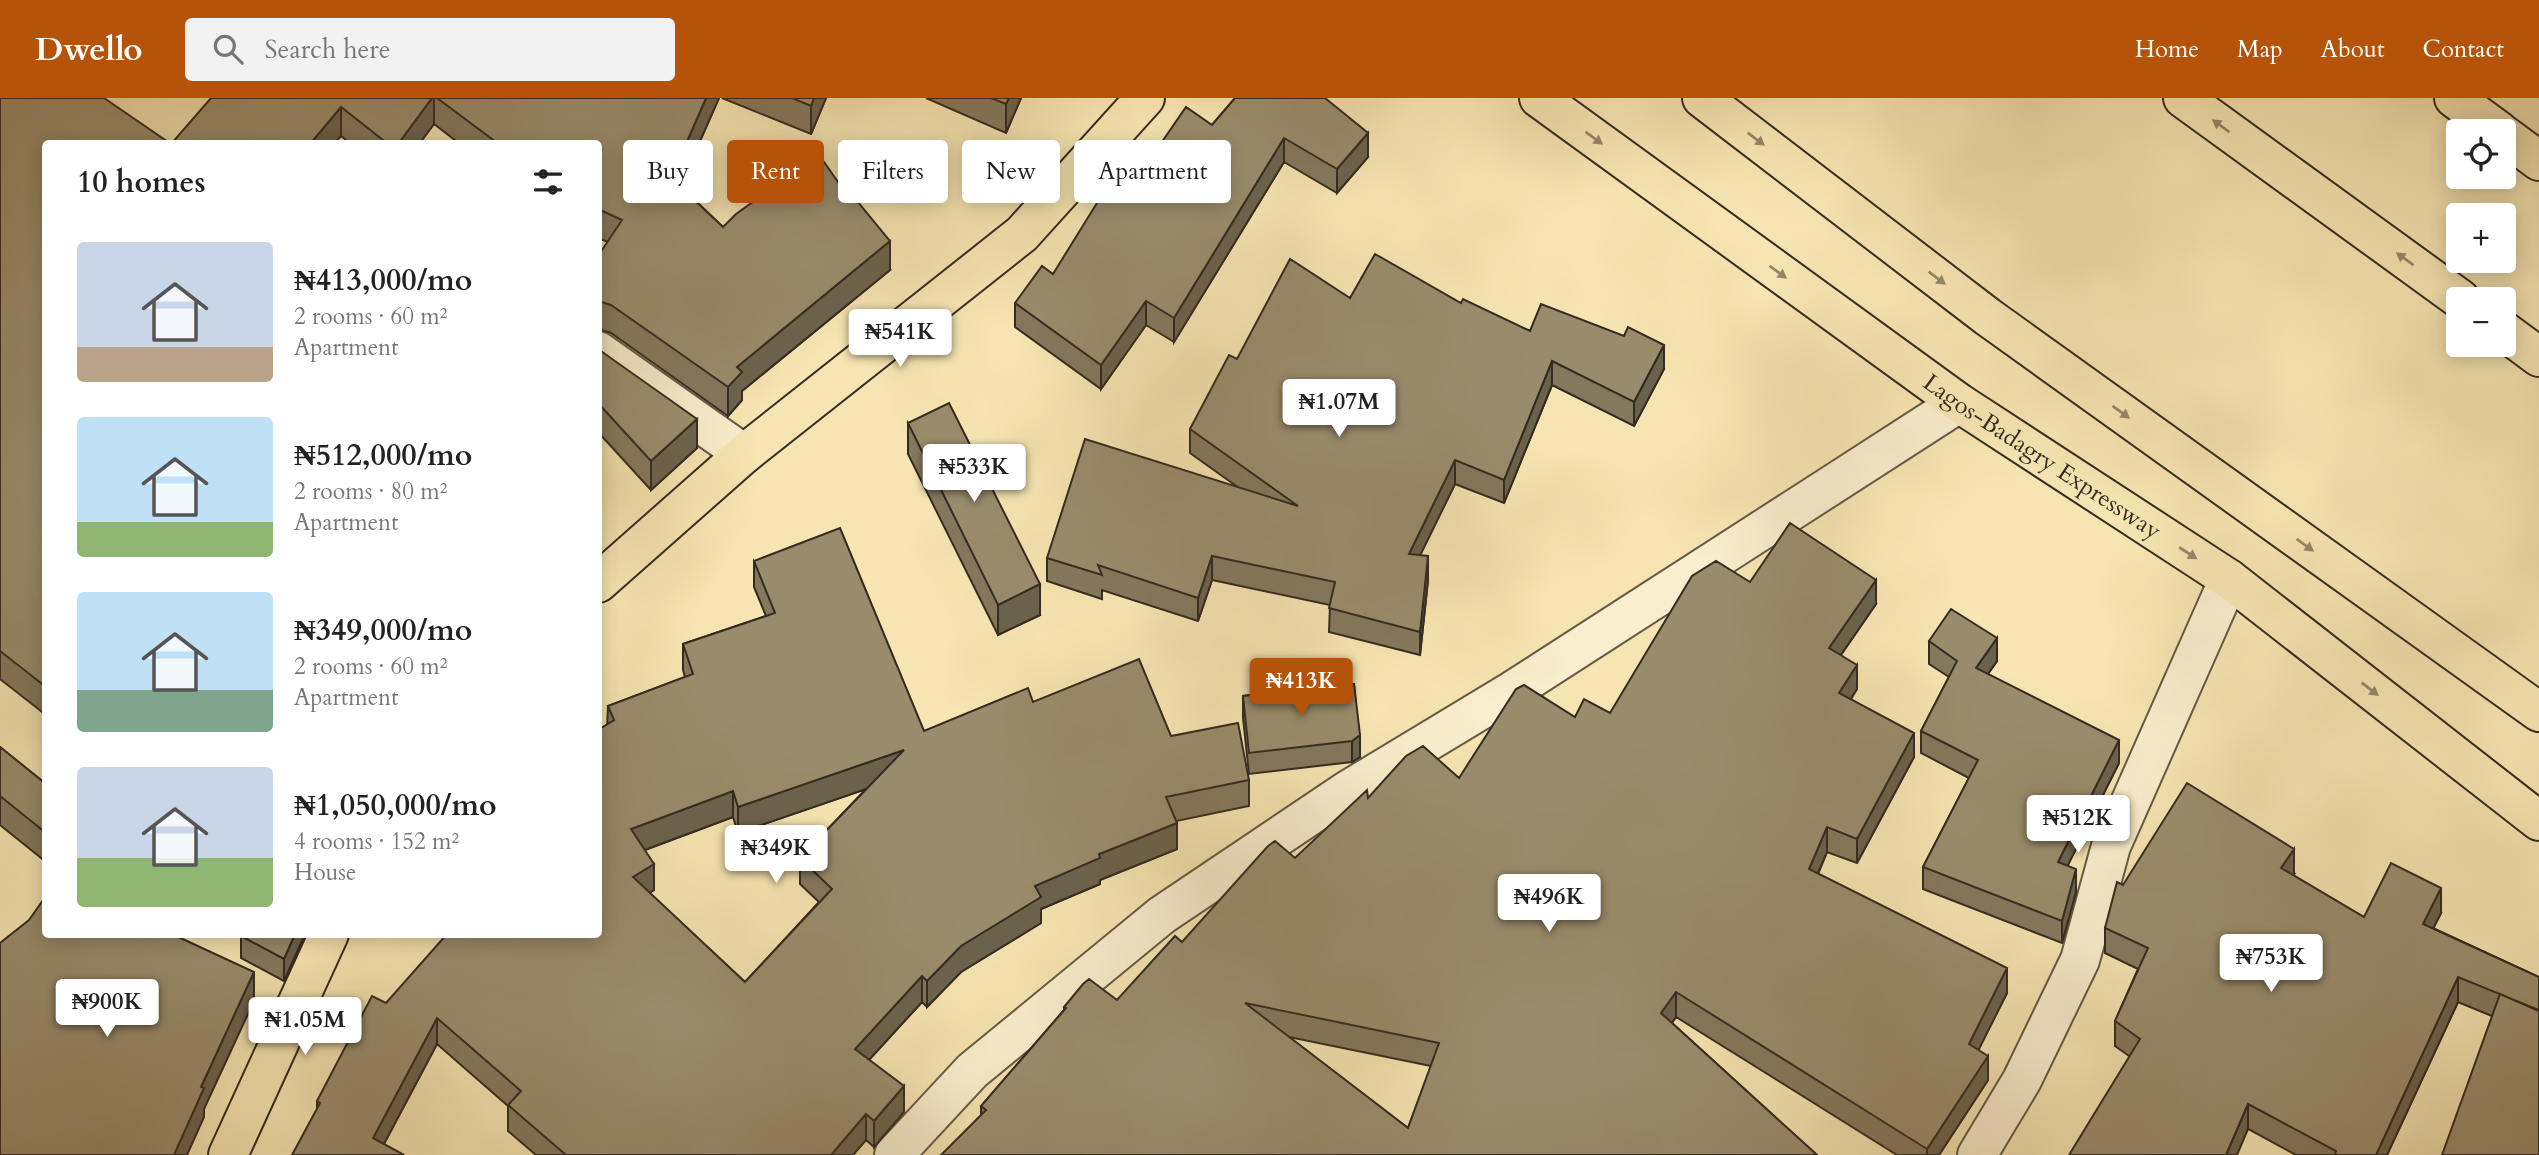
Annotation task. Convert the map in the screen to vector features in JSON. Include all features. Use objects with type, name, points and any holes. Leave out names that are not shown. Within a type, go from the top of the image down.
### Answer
[{"type":"main road","points":[[602,579],[744,454],[1022,234],[1145,98]]},
{"type":"main road","name":"Lagos-Badagry Expressway","points":[[1539,98],[1959,403],[2229,579],[2539,821]]},
{"type":"main road","points":[[1702,98],[1988,317],[2539,712]]},
{"type":"main road","points":[[2183,98],[2446,289]]},
{"type":"main road","points":[[2454,98],[2483,119]]},
{"type":"main road","points":[[2516,144],[2539,161]]},
{"type":"main road","points":[[2516,340],[2539,357]]},
{"type":"main road","points":[[228,1155],[327,938]]},
{"type":"street","points":[[602,354],[744,454]]},
{"type":"street","points":[[894,1155],[972,1072],[1162,915],[1348,790],[1512,691],[1959,403]]},
{"type":"street","points":[[1977,1155],[2022,1080],[2080,960],[2111,846],[2229,579]]},
{"type":"building","points":[[0,98],[104,98],[165,140],[42,140],[42,684],[0,651]]},
{"type":"building","points":[[211,98],[432,98],[401,140],[383,140],[341,107],[313,140],[174,140]]},
{"type":"building","points":[[437,98],[706,98],[688,140],[623,140],[623,203],[698,203],[723,227],[751,203],[824,203],[824,162],[838,182],[838,203],[859,203],[890,241],[737,367],[742,372],[728,387],[611,305],[602,302],[602,250],[622,220],[602,211],[602,140],[493,140]]},
{"type":"building","points":[[792,98],[814,98],[811,106]]},
{"type":"building","points":[[991,98],[1009,98],[1006,104]]},
{"type":"building","points":[[1235,98],[1325,98],[1368,133],[1337,169],[1284,138],[1174,318],[1146,301],[1101,365],[1015,303],[1042,266],[1053,274],[1097,203],[1231,203],[1231,140],[1163,140],[1186,107],[1212,125]]},
{"type":"building","points":[[1375,254],[1461,303],[1463,299],[1530,331],[1541,304],[1624,336],[1628,327],[1664,345],[1634,402],[1552,361],[1504,480],[1455,460],[1409,554],[1428,556],[1420,632],[1329,608],[1335,582],[1212,556],[1198,598],[1098,565],[1102,575],[1047,558],[1085,439],[1298,506],[1190,429],[1229,355],[1237,359],[1290,259],[1350,298]]},
{"type":"building","points":[[602,352],[697,419],[651,461],[602,407]]},
{"type":"building","points":[[949,403],[1040,584],[998,605],[908,423]]},
{"type":"building","points":[[1790,523],[1876,580],[1829,648],[1857,665],[1839,693],[1914,733],[1857,839],[1827,827],[1809,869],[2007,968],[1969,1044],[1988,1056],[1927,1149],[1676,992],[1661,1013],[1817,1155],[941,1155],[986,1110],[981,1106],[1066,1008],[1064,1007],[1083,984],[1089,979],[1117,1000],[1175,936],[1182,942],[1275,841],[1295,858],[1367,790],[1368,798],[1406,756],[1423,746],[1459,778],[1516,689],[1524,685],[1575,717],[1584,699],[1610,713],[1692,576],[1716,561],[1750,582]],"holes":[[[1245,1003],[1439,1043],[1408,1128]]]},
{"type":"building","points":[[840,528],[924,731],[1028,688],[1033,702],[1139,659],[1171,736],[1238,723],[1249,780],[1166,797],[1177,823],[1099,854],[1100,858],[1035,886],[1041,897],[961,946],[927,981],[922,976],[855,1049],[904,1086],[874,1121],[866,1114],[831,1155],[566,1155],[508,1105],[521,1091],[437,1018],[373,1138],[404,1155],[292,1155],[372,996],[386,1003],[443,938],[602,938],[602,728],[614,720],[608,706],[693,674],[683,644],[775,613],[754,561]],"holes":[[[904,750],[800,858],[832,889],[745,982],[633,877],[654,864],[631,829],[733,791],[738,807]]]},
{"type":"building","points":[[1951,609],[1997,638],[1976,668],[2119,740],[2058,862],[2076,869],[2062,921],[1923,867],[1978,760],[1921,731],[1957,661],[1929,641]]},
{"type":"building","points":[[1354,684],[1360,735],[1352,741],[1249,753],[1243,696]]},
{"type":"building","points":[[0,747],[42,781],[42,830],[0,796]]},
{"type":"building","points":[[2187,783],[2294,849],[2281,868],[2364,917],[2391,863],[2441,888],[2423,924],[2539,977],[2539,1010],[2458,977],[2376,1155],[2335,1155],[2336,1151],[2248,1104],[2226,1155],[2069,1155],[2140,1039],[2115,1021],[2148,948],[2105,928],[2117,882],[2123,885]]},
{"type":"building","points":[[42,902],[42,938],[181,938],[254,972],[201,1087],[204,1088],[174,1155],[0,1155],[0,943],[29,920]]},
{"type":"building","points":[[245,938],[293,938],[284,959]]},
{"type":"building","points":[[2500,994],[2539,1011],[2539,1155],[2442,1155]]}]
